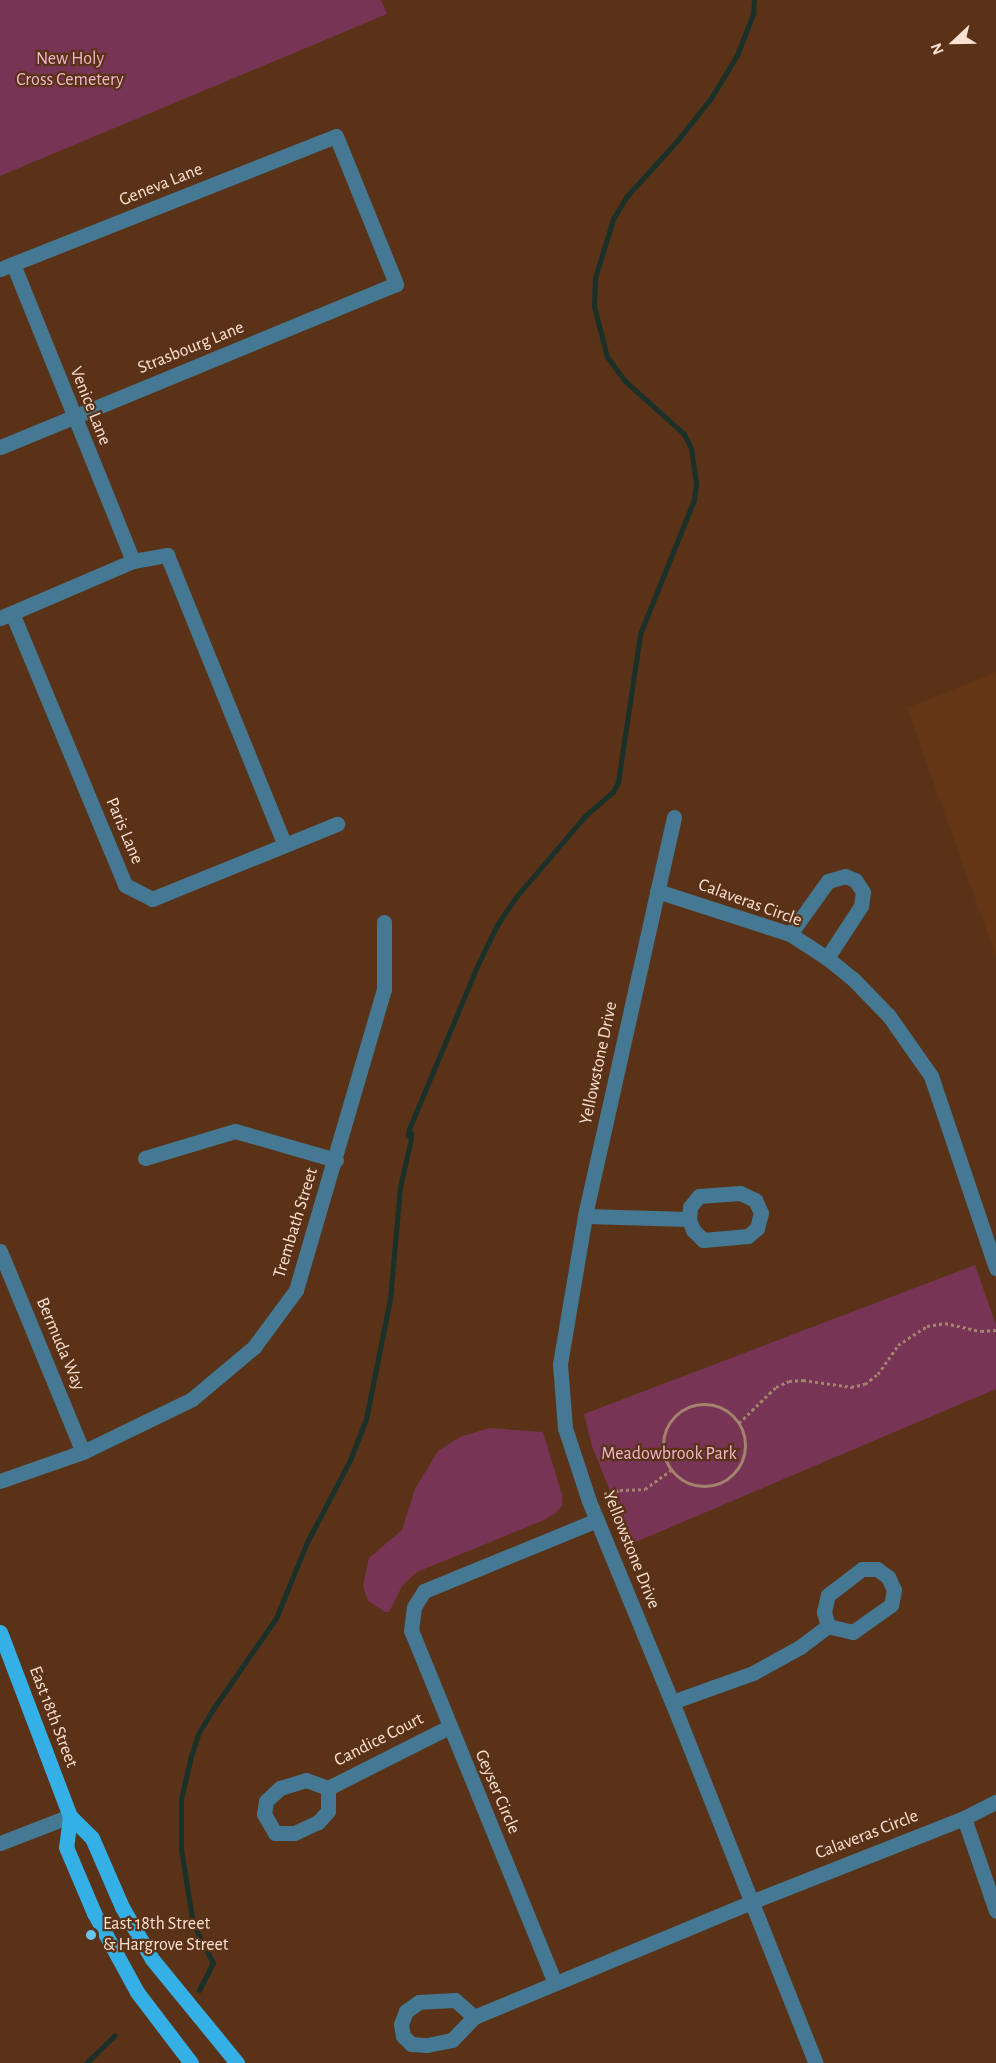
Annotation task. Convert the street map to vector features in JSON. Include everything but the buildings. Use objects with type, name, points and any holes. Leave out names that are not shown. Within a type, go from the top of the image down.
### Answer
[{"type":"main road","name":"East 18th Street","points":[[0,1632],[70,1816],[92,1838],[122,1907],[152,1959],[237,2063]]},
{"type":"main road","name":"East 18th Street","points":[[70,1816],[66,1847],[94,1913],[137,1992],[191,2063]]},
{"type":"street","name":"Geneva Lane","points":[[7,267],[336,136],[396,284]]},
{"type":"street","name":"Venice Lane","points":[[7,267],[133,561]]},
{"type":"street","name":"Strasbourg Lane","points":[[0,447],[396,284]]},
{"type":"street","points":[[6,615],[133,561],[167,555],[285,845]]},
{"type":"street","name":"Paris Lane","points":[[6,615],[125,885],[152,899],[337,824]]},
{"type":"street","name":"Yellowstone Drive","points":[[674,817],[585,1216],[560,1364],[565,1428],[589,1501],[816,2063]]},
{"type":"street","points":[[790,934],[828,881],[845,876],[855,880],[863,892],[861,906],[827,958]]},
{"type":"street","name":"Calaveras Circle","points":[[657,891],[790,934],[827,958],[853,979],[889,1016],[931,1076],[996,1268]]},
{"type":"street","name":"Trembath Street","points":[[0,1482],[83,1452],[192,1399],[254,1347],[297,1290],[384,990],[384,922]]},
{"type":"street","points":[[145,1158],[235,1131],[336,1160]]},
{"type":"street","points":[[740,1193],[755,1200],[761,1213],[757,1228],[748,1236],[703,1240],[693,1230],[689,1219],[690,1207],[699,1196],[740,1193]]},
{"type":"street","points":[[585,1216],[689,1219]]},
{"type":"street","name":"Bermuda Way","points":[[0,1251],[83,1452]]},
{"type":"street","name":"Geyser Circle","points":[[555,1983],[411,1630],[414,1607],[424,1591],[597,1520]]},
{"type":"street","points":[[672,1702],[753,1673],[800,1647],[828,1626],[854,1632],[891,1605],[894,1590],[888,1577],[877,1569],[862,1569],[828,1595],[824,1612],[828,1626]]},
{"type":"street","name":"Candice Court","points":[[328,1788],[449,1727]]},
{"type":"street","name":"Calaveras Circle","points":[[751,1902],[964,1818],[996,1802]]},
{"type":"street","points":[[0,1843],[70,1816]]},
{"type":"street","points":[[964,1818],[996,1911]]},
{"type":"street","points":[[474,2017],[454,2000],[419,2002],[406,2011],[401,2024],[403,2036],[411,2044],[427,2045],[452,2040],[474,2017],[751,1902]]},
{"type":"path","points":[[739,1423],[777,1387],[789,1381],[803,1380],[851,1387],[866,1384],[878,1374],[898,1345],[927,1326],[945,1323],[981,1331],[996,1330]]},
{"type":"path","points":[[706,1404],[730,1413],[739,1423],[745,1436],[745,1450],[741,1464],[733,1475],[722,1483],[708,1487],[694,1486],[681,1480],[671,1470],[665,1458],[664,1432],[681,1411],[706,1404]]},
{"type":"path","points":[[589,1501],[620,1490],[645,1489],[671,1470]]},
{"type":"shaded area","points":[[996,672],[996,957],[907,708]]},
{"type":"green space","name":"New Holy Cross Cemetery","points":[[0,0],[381,0],[387,14],[0,176]]},
{"type":"green space","name":"Meadowbrook Park","points":[[975,1265],[996,1325],[996,1389],[631,1544],[592,1446],[584,1414]]},
{"type":"green space","name":"Meadowbrook Park","points":[[489,1428],[543,1432],[562,1495],[562,1506],[556,1513],[544,1520],[417,1572],[402,1586],[389,1612],[385,1612],[368,1601],[363,1586],[369,1558],[402,1530],[415,1489],[438,1451],[460,1437]]},
{"type":"waterway","points":[[199,1990],[213,1963],[193,1924],[181,1850],[181,1799],[198,1734],[276,1618],[307,1542],[350,1460],[366,1419],[390,1299],[400,1187],[411,1139],[411,1133],[408,1135],[409,1129],[478,964],[497,925],[515,898],[585,816],[613,792],[618,782],[640,634],[694,500],[696,483],[691,448],[684,434],[624,380],[607,357],[594,306],[595,278],[613,219],[626,197],[677,141],[711,98],[737,55],[753,14],[754,0]]},
{"type":"waterway","points":[[86,2063],[115,2035]]},
{"type":"place","name":"East 18th Street & Hargrove Street","points":[[91,1935]]}]
